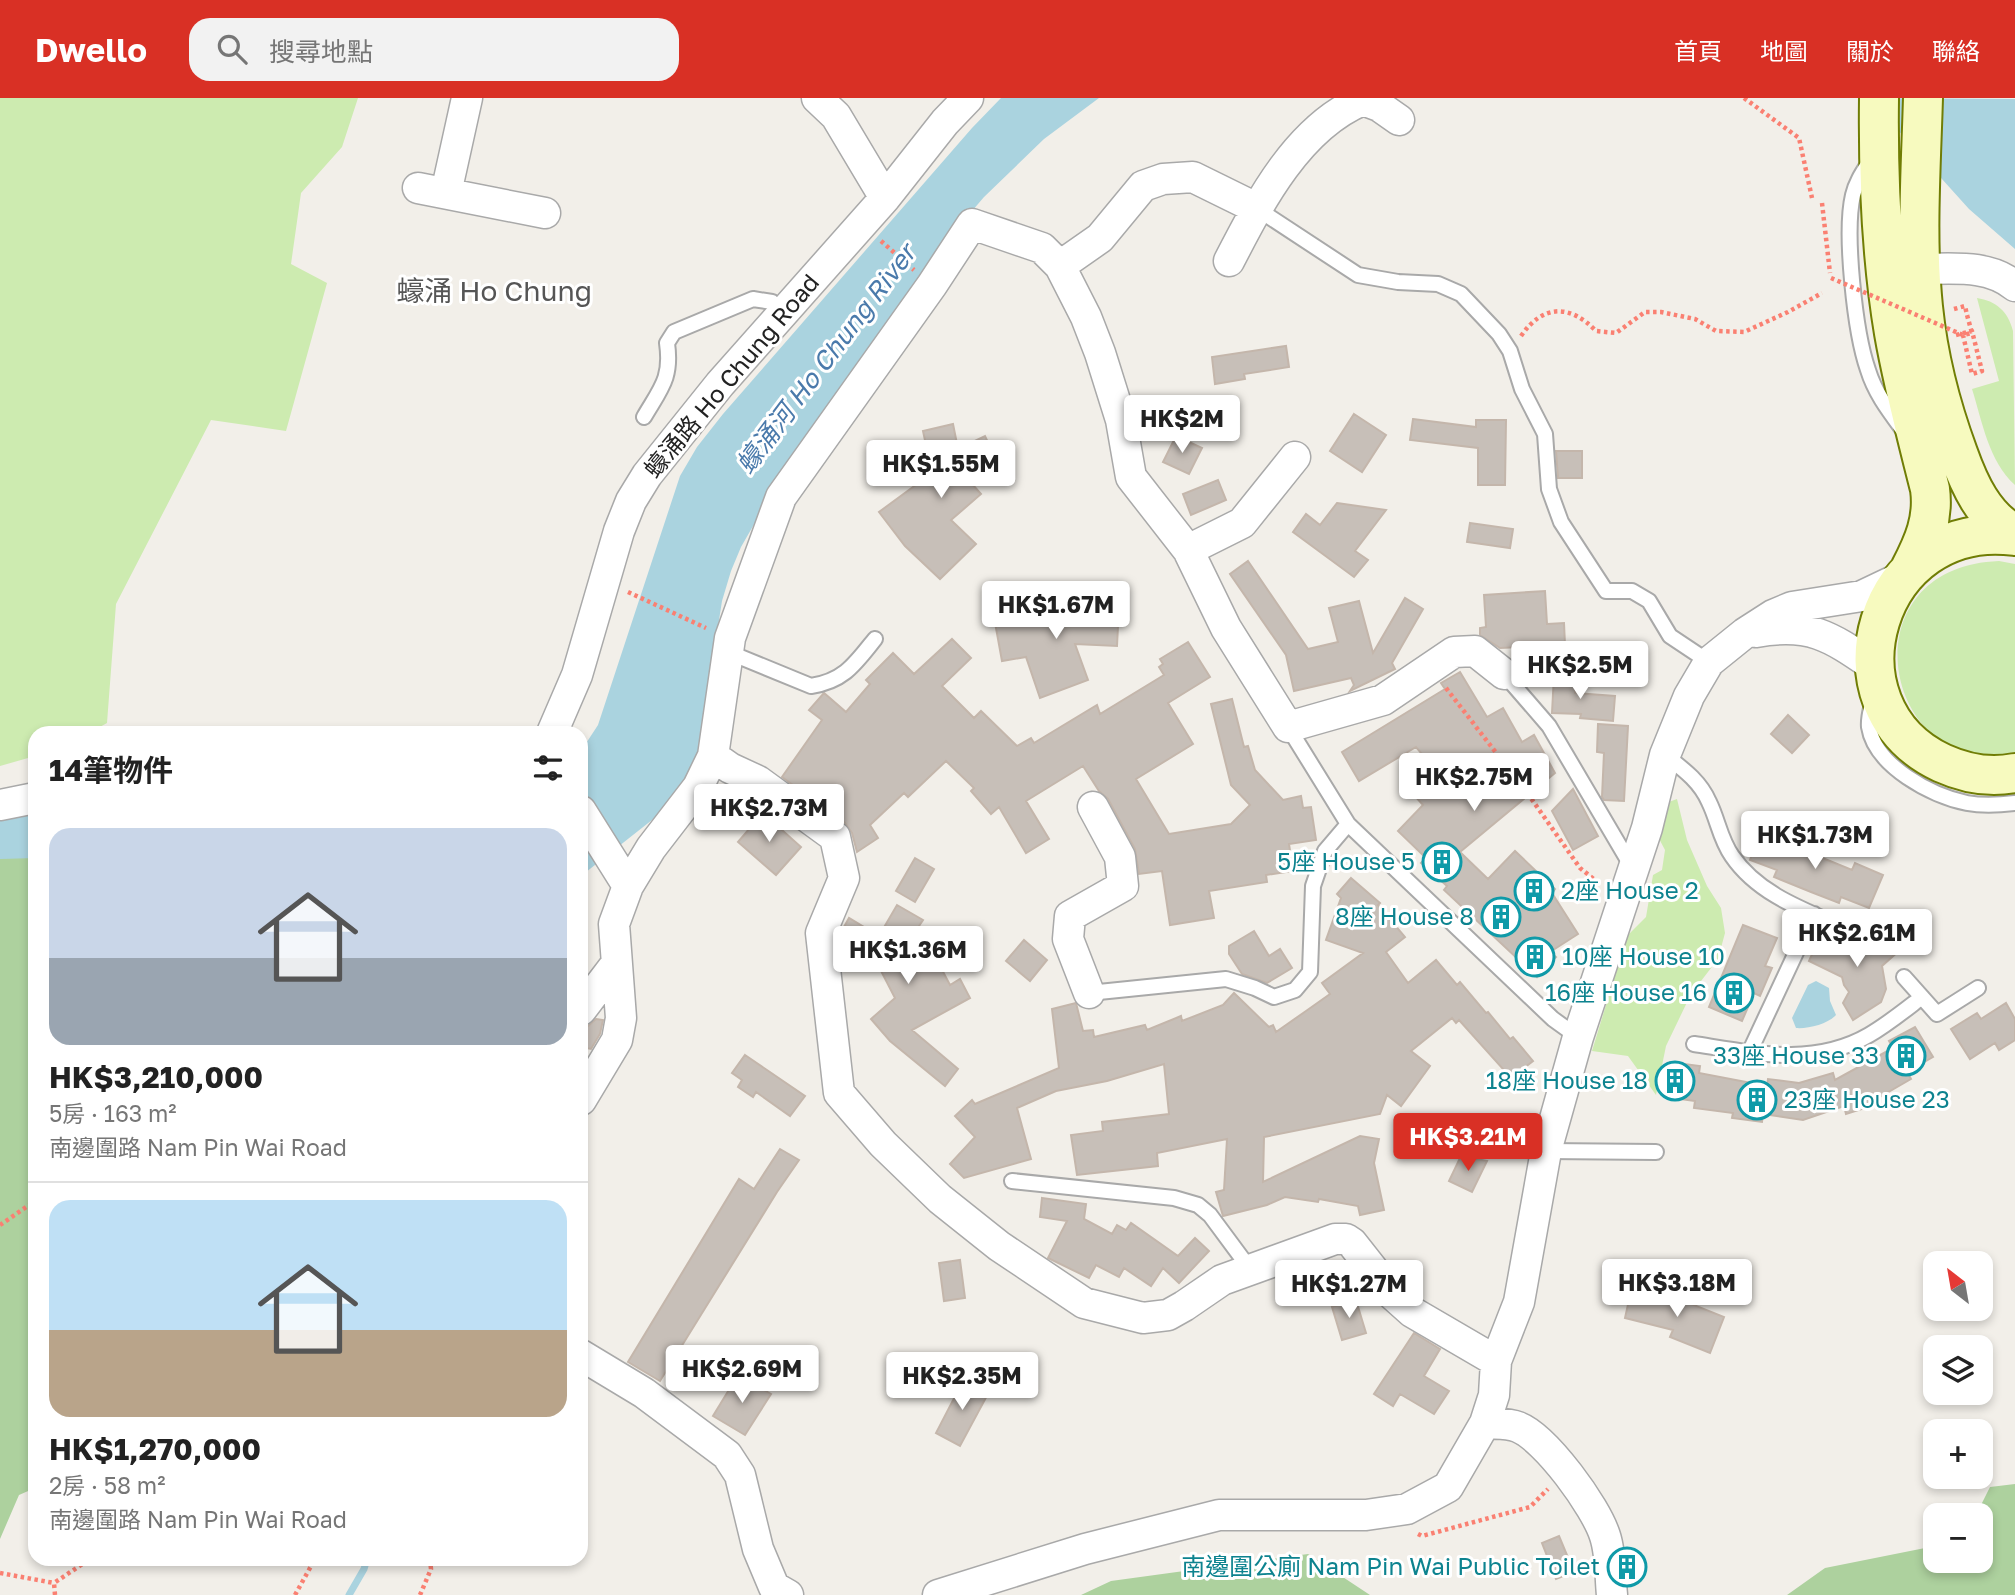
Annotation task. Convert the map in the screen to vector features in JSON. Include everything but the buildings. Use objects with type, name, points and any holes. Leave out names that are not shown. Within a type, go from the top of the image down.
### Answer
[{"type":"main road","points":[[1879,98],[1881,216],[1889,296],[1902,371],[1932,505],[1926,535],[1907,573],[1882,612],[1875,639],[1876,676],[1893,720],[1919,749],[1935,760],[1971,773],[2015,773]]},
{"type":"main road","points":[[1923,98],[1920,270],[1930,350],[1954,442],[1966,474],[1981,502],[2004,528],[2015,535]]},
{"type":"main road","points":[[1907,573],[1937,549],[1953,542],[1986,534],[2015,535]]},
{"type":"street","points":[[467,98],[432,191],[545,213]]},
{"type":"street","points":[[817,98],[836,117],[885,198]]},
{"type":"street","name":"蠔涌路 Ho Chung Road","points":[[555,726],[577,675],[619,531],[631,501],[647,475],[720,384],[885,198],[945,122],[968,98]]},
{"type":"street","points":[[1229,261],[1256,208],[1292,158],[1316,132],[1344,108],[1363,100],[1379,106],[1399,120]]},
{"type":"street","points":[[1060,266],[1100,238],[1143,186],[1163,179],[1194,177],[1256,208]]},
{"type":"street","points":[[588,1088],[617,1040],[621,1018],[614,924],[622,876],[650,848],[698,787],[713,756],[729,645],[781,497],[932,285],[972,224],[1042,248],[1060,266],[1086,317],[1100,353],[1121,420],[1131,477],[1188,550],[1226,628],[1287,727],[1383,700],[1454,652],[1475,650],[1504,674]]},
{"type":"street","points":[[1920,270],[1982,270],[1997,274],[2015,286]]},
{"type":"street","points":[[1188,550],[1242,523],[1296,457]]},
{"type":"street","points":[[938,1595],[1085,1549],[1219,1514],[1366,1515],[1407,1509],[1448,1487],[1485,1423],[1494,1395],[1496,1361],[1519,1302],[1546,1151],[1578,1037],[1634,869],[1665,755],[1689,696],[1709,662],[1773,615],[1792,607],[1862,596],[1907,573]]},
{"type":"street","points":[[1745,633],[1791,628],[1831,638],[1876,676]]},
{"type":"street","points":[[574,726],[595,681],[577,675]]},
{"type":"street","points":[[713,756],[730,768],[758,781],[835,837],[844,877],[821,933],[839,1093],[883,1143],[940,1199],[999,1245],[1084,1303],[1143,1318],[1168,1315],[1222,1280],[1250,1269],[1335,1240],[1346,1239],[1393,1295],[1412,1312],[1496,1361]]},
{"type":"street","points":[[0,805],[28,799]]},
{"type":"street","points":[[1089,993],[1068,939],[1070,916],[1123,886],[1120,857],[1093,807]]},
{"type":"street","points":[[588,822],[622,876]]},
{"type":"street","points":[[588,1001],[616,964]]},
{"type":"street","points":[[588,1359],[644,1393],[726,1455],[740,1475],[758,1549],[781,1591]]},
{"type":"street","points":[[1485,1423],[1517,1427],[1539,1441],[1565,1470],[1592,1509],[1605,1534],[1612,1595]]},
{"type":"lane","points":[[1256,208],[1358,275],[1398,282],[1438,284],[1461,294],[1499,334],[1510,351],[1522,389],[1545,434],[1549,489],[1561,522],[1606,591],[1632,591],[1649,601],[1670,636],[1709,662]]},
{"type":"lane","points":[[644,417],[665,380],[670,364],[667,343],[674,332],[753,299],[772,302],[782,314]]},
{"type":"lane","points":[[729,645],[811,686],[821,685],[848,673],[875,639]]},
{"type":"lane","points":[[1504,674],[1549,726],[1634,869]]},
{"type":"lane","points":[[1876,676],[1869,728],[1874,741],[1893,765],[1922,787],[1948,797],[1986,805],[2015,803]]},
{"type":"lane","points":[[1287,727],[1348,824],[1553,1019],[1578,1037]]},
{"type":"lane","points":[[1665,755],[1702,788],[1710,803],[1721,838],[1741,869],[1768,893],[1854,932]]},
{"type":"lane","points":[[1089,993],[1226,979],[1274,996],[1295,990],[1310,972],[1313,886],[1325,851],[1348,824]]},
{"type":"lane","points":[[1749,1053],[1814,914]]},
{"type":"lane","points":[[1904,977],[1937,1014],[1978,988]]},
{"type":"lane","points":[[1694,1044],[1749,1053],[1797,1056],[1835,1050],[1870,1035],[1922,997]]},
{"type":"lane","points":[[1546,1151],[1656,1152]]},
{"type":"lane","points":[[1012,1181],[1174,1198],[1198,1205],[1220,1227],[1250,1269]]},
{"type":"path","points":[[1744,98],[1799,138],[1812,198]]},
{"type":"path","points":[[1822,203],[1831,278],[1963,335],[1972,333],[1965,306],[1945,311]]},
{"type":"path","points":[[861,225],[932,285]]},
{"type":"path","points":[[1510,351],[1525,329],[1540,316],[1561,310],[1583,318],[1596,331],[1616,333],[1644,312],[1653,312],[1695,319],[1716,331],[1744,332],[1822,293]]},
{"type":"path","points":[[1945,338],[1972,331],[1982,371],[1972,374],[1963,335]]},
{"type":"path","points":[[605,582],[729,645]]},
{"type":"path","points":[[1427,670],[1445,687],[1528,794],[1580,868],[1623,902]]},
{"type":"path","points":[[0,1225],[28,1206]]},
{"type":"path","points":[[1410,1531],[1422,1536],[1530,1507],[1565,1470]]},
{"type":"path","points":[[0,1573],[54,1583],[80,1566]]},
{"type":"path","points":[[295,1595],[311,1566]]},
{"type":"path","points":[[420,1595],[431,1566]]},
{"type":"path","points":[[54,1583],[55,1595]]},
{"type":"green space","points":[[0,98],[358,98],[342,147],[301,193],[291,264],[327,283],[286,431],[211,420],[116,604],[107,723],[102,726],[28,726],[28,758],[0,766]]},
{"type":"green space","points":[[1977,298],[2000,308],[2013,331],[2015,485],[2006,476],[1993,453],[1972,389],[1999,381]]},
{"type":"green space","points":[[1999,561],[2015,564],[2015,752],[1970,753],[1935,736],[1911,707],[1899,671],[1900,633],[1916,598],[1949,572]]},
{"type":"green space","points":[[1677,799],[1687,840],[1707,886],[1721,908],[1725,933],[1718,959],[1691,994],[1666,1046],[1656,1095],[1628,1056],[1592,1051],[1627,936],[1646,917],[1653,875],[1662,870],[1665,850],[1656,833],[1666,803]]},
{"type":"green space","points":[[28,846],[28,1491],[19,1495],[0,1539],[0,848]]},
{"type":"green space","points":[[2015,1484],[2015,1595],[1787,1595],[1825,1568],[1923,1548],[1923,1573],[1993,1573],[1993,1503],[1982,1503],[1993,1487]]},
{"type":"green space","points":[[1308,1554],[1370,1595],[1081,1595],[1111,1581]]},
{"type":"water","points":[[1001,98],[1099,98],[1044,139],[984,197],[954,232],[795,453],[741,547],[731,571],[722,601],[693,771],[677,795],[652,820],[588,870],[588,740],[598,725],[680,476],[697,447],[723,414]]},
{"type":"water","points":[[1869,98],[2015,99],[2015,249],[1969,209]]},
{"type":"water","points":[[1816,981],[1829,988],[1830,1001],[1836,1015],[1818,1025],[1796,1028],[1792,1018],[1808,985]]},
{"type":"waterway","name":"蠔涌河 Ho Chung River","points":[[0,837],[28,836]]},
{"type":"waterway","points":[[349,1595],[365,1566]]},
{"type":"place","name":"5座 House 5","points":[[1442,862]]},
{"type":"place","name":"2座 House 2","points":[[1534,891]]},
{"type":"place","name":"8座 House 8","points":[[1501,917]]},
{"type":"place","name":"10座 House 10","points":[[1535,957]]},
{"type":"place","name":"16座 House 16","points":[[1734,993]]},
{"type":"place","name":"33座 House 33","points":[[1906,1056]]},
{"type":"place","name":"18座 House 18","points":[[1675,1081]]},
{"type":"place","name":"23座 House 23","points":[[1757,1100]]},
{"type":"place","name":"南邊圍公廁 Nam Pin Wai Public Toilet","points":[[1627,1567]]},
{"type":"district","name":"蠔涌 Ho Chung","points":[[494,291]]}]
